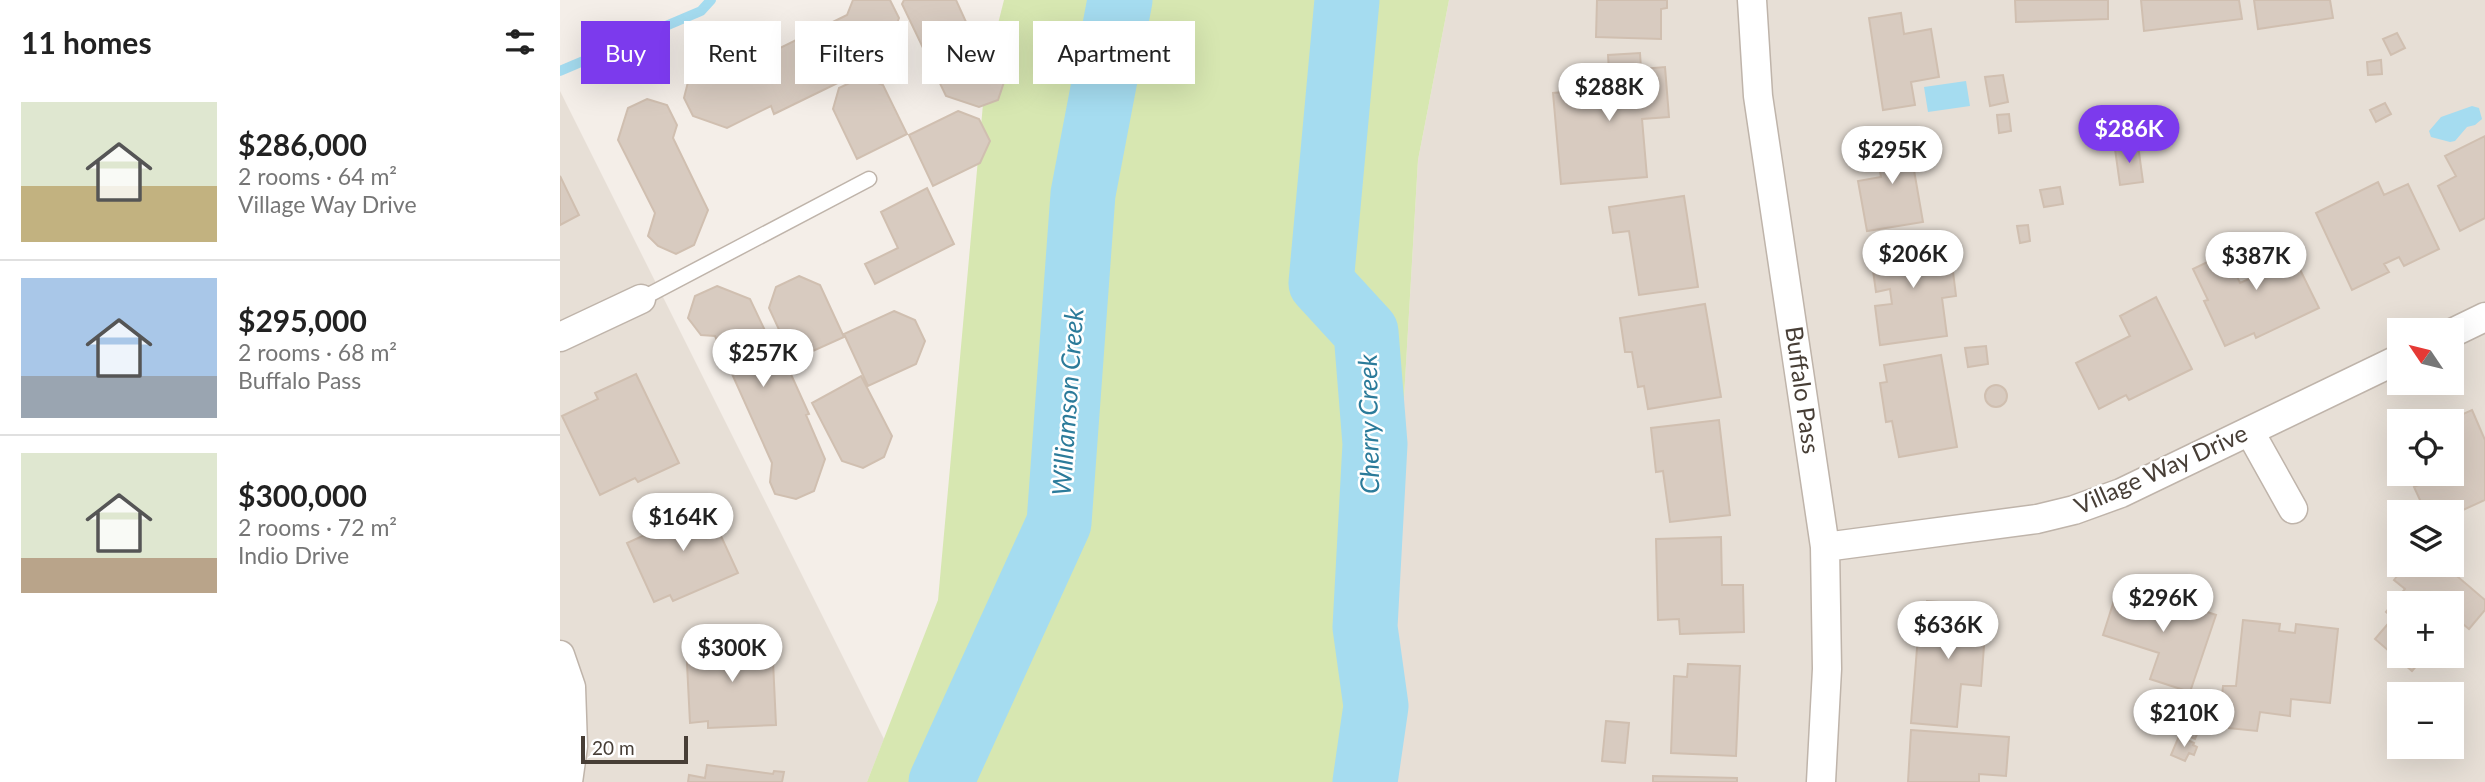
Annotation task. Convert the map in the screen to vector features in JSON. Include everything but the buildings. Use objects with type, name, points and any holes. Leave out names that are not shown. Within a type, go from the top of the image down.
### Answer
[{"type":"street","name":"Buffalo Pass","points":[[1752,0],[1758,96],[1825,547],[1827,669],[1821,782]]},
{"type":"street","points":[[560,337],[641,299]]},
{"type":"street","points":[[2464,327],[2485,317]]},
{"type":"street","name":"Village Way Drive","points":[[1825,547],[2037,519],[2074,510],[2121,493],[2387,365]]},
{"type":"street","points":[[2250,432],[2293,509]]},
{"type":"street","points":[[560,655],[571,687],[573,747],[568,782]]},
{"type":"lane","points":[[641,299],[870,179]]},
{"type":"shaded area","points":[[1449,0],[2485,0],[2485,782],[1391,782],[1385,721],[1418,160]]},
{"type":"shaded area","points":[[560,91],[884,739],[867,782],[560,782]]},
{"type":"green space","points":[[1004,0],[1449,0],[1418,160],[1385,721],[1391,782],[867,782],[938,600],[985,84],[1019,84],[1019,21],[999,21]]},
{"type":"water","points":[[1966,81],[1970,106],[1928,112],[1924,87]]},
{"type":"water","points":[[2472,106],[2479,108],[2482,119],[2467,127],[2455,141],[2431,137],[2429,131],[2441,117]]},
{"type":"waterway","points":[[560,71],[701,11],[711,0]]},
{"type":"waterway","name":"Williamson Creek","points":[[941,782],[1059,523],[1083,194],[1120,0]]},
{"type":"waterway","name":"Cherry Creek","points":[[1347,0],[1321,283],[1366,332],[1375,444],[1365,627],[1376,706],[1365,782]]}]
